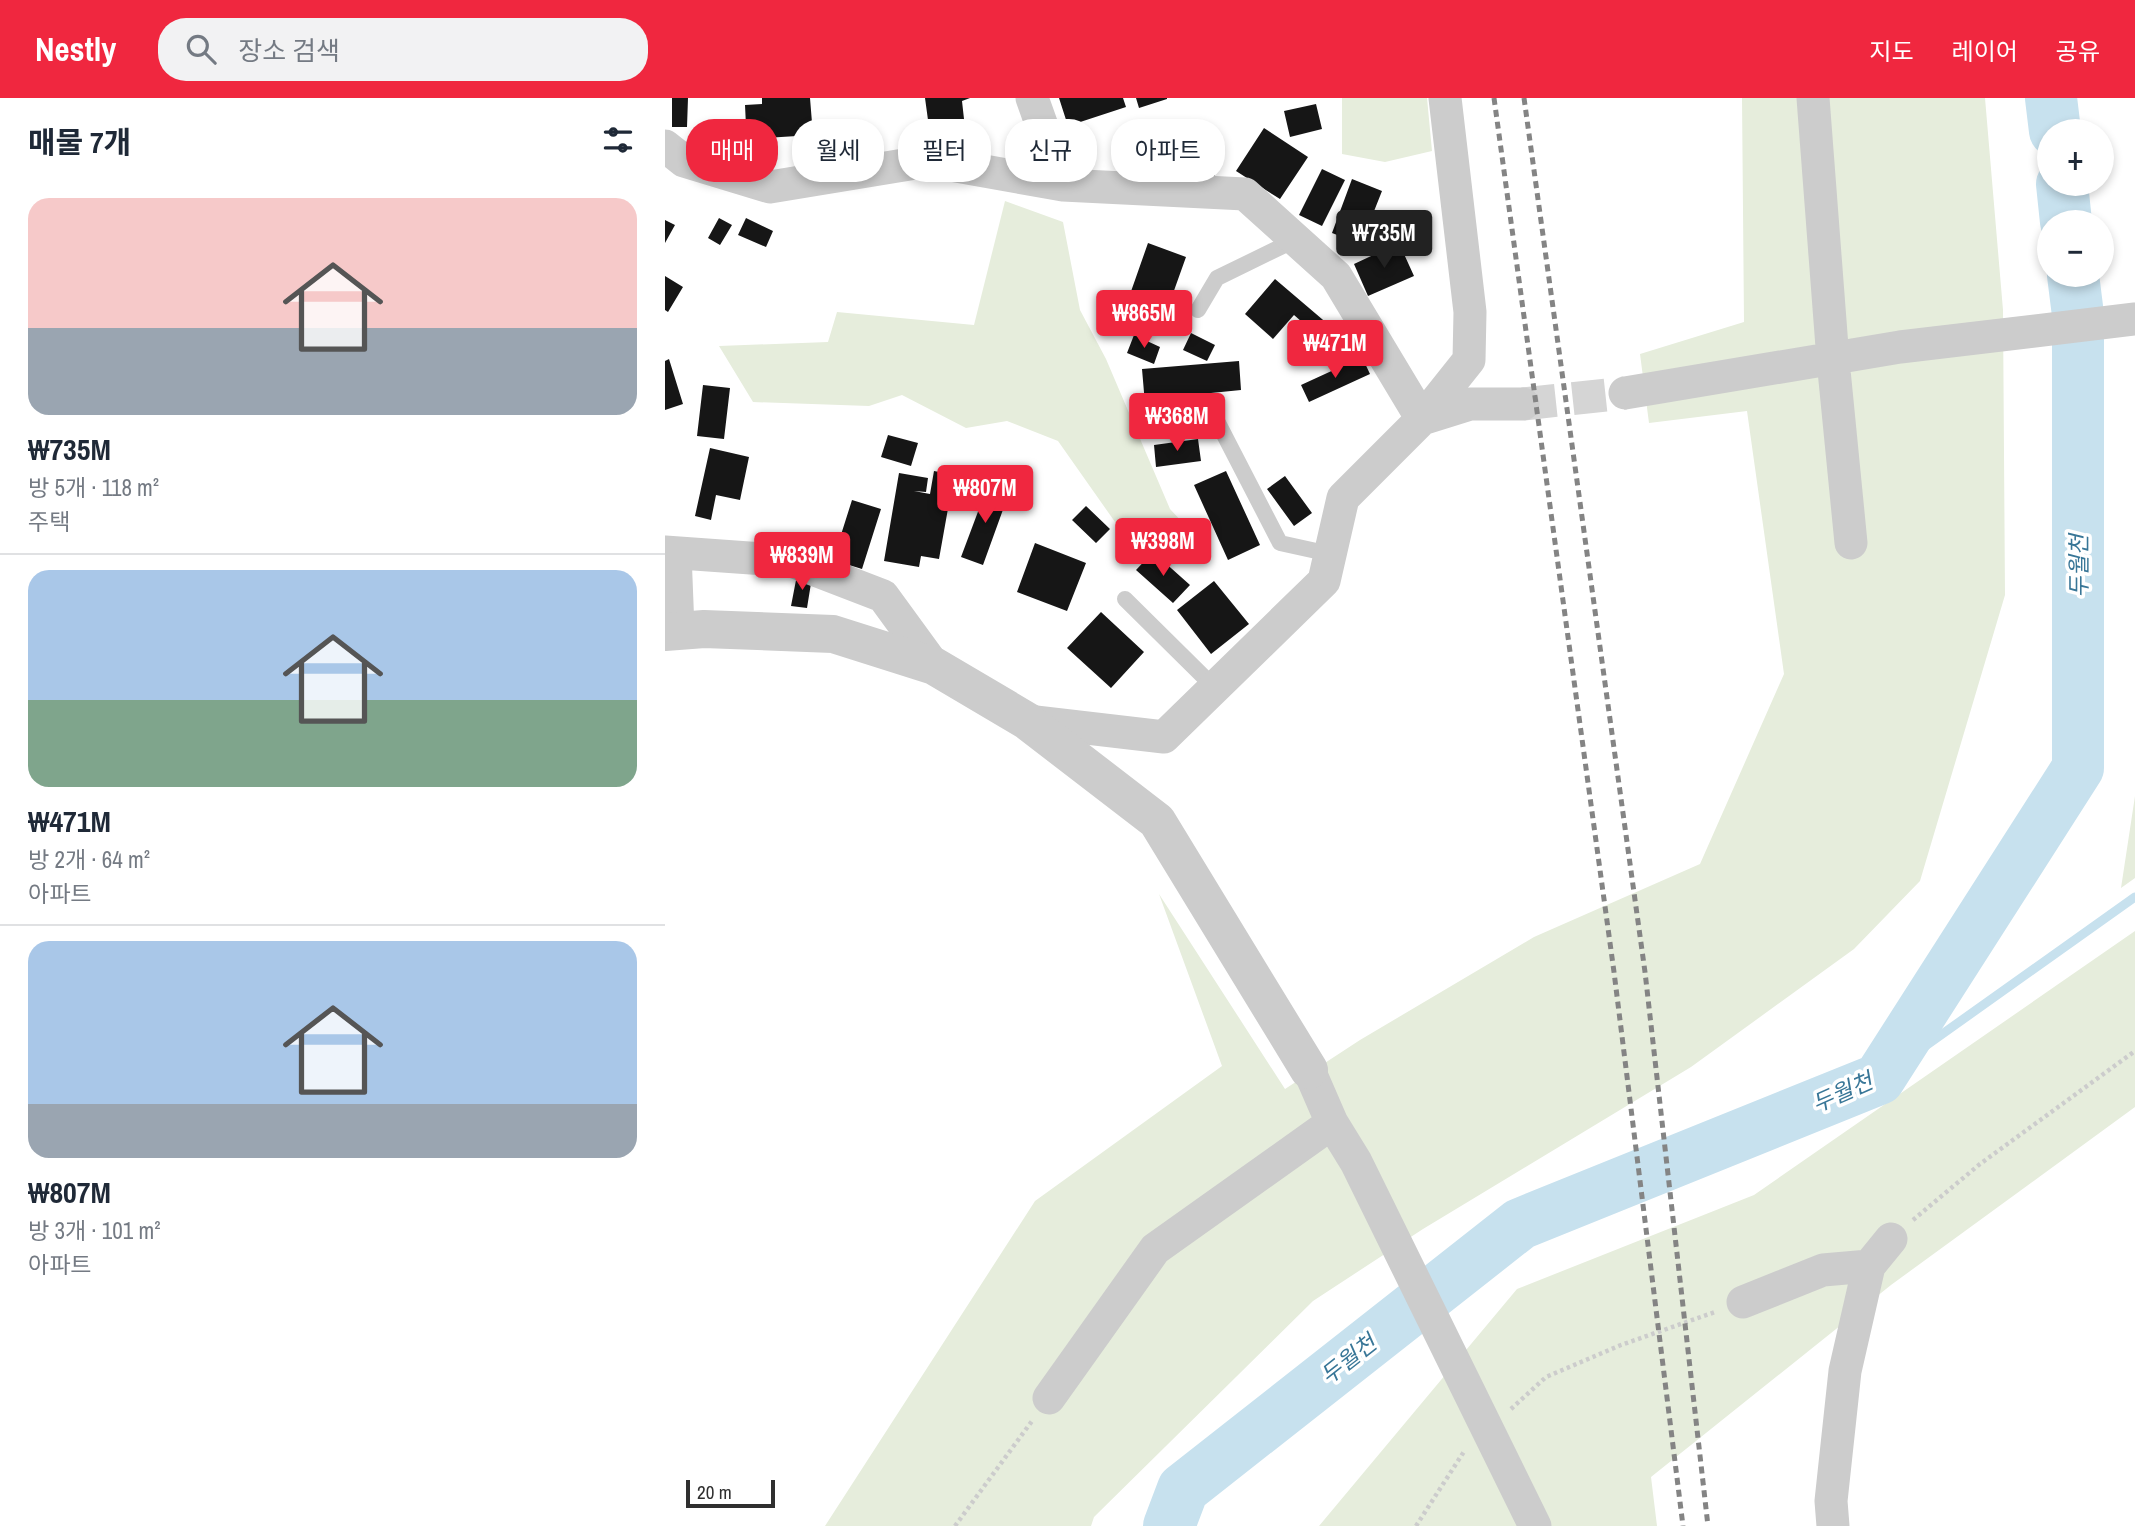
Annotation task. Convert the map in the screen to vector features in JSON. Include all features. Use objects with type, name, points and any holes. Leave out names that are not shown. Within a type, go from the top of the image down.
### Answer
[{"type":"street","points":[[1032,98],[1063,185]]},
{"type":"street","points":[[1027,721],[1164,737],[1324,581],[1343,498],[1422,419],[1469,360],[1470,312],[1445,98]]},
{"type":"street","points":[[1813,98],[1833,360],[1851,543]]},
{"type":"street","points":[[665,146],[684,161],[770,187],[928,161],[1063,185],[1245,194],[1336,276],[1422,419]]},
{"type":"street","points":[[1625,393],[1900,347],[2135,319]]},
{"type":"street","points":[[1422,419],[1470,404],[1523,404]]},
{"type":"street","points":[[935,666],[883,596],[792,561],[670,552],[672,631],[833,634],[935,666],[1027,721],[1157,821],[1309,1070],[1332,1123],[1356,1162],[1531,1518]]},
{"type":"street","points":[[1049,1398],[1155,1249],[1332,1123]]},
{"type":"street","points":[[1833,1526],[1831,1501],[1845,1371],[1869,1266],[1891,1239]]},
{"type":"street","points":[[1743,1302],[1823,1270],[1869,1266]]},
{"type":"lane","points":[[1198,310],[1217,278],[1295,240]]},
{"type":"lane","points":[[1217,421],[1280,543],[1330,554]]},
{"type":"lane","points":[[1125,599],[1215,688]]},
{"type":"path","points":[[1891,1239],[1980,1164],[2135,1051]]},
{"type":"path","points":[[1504,1415],[1546,1377],[1621,1345],[1743,1302]]},
{"type":"path","points":[[954,1526],[1049,1398]]},
{"type":"path","points":[[1416,1526],[1463,1453],[1473,1443]]},
{"type":"green space","points":[[1342,98],[1427,98],[1432,151],[1385,162],[1342,154]]},
{"type":"green space","points":[[1742,98],[1985,98],[2003,310],[2005,595],[1920,881],[1854,949],[1691,1067],[1423,1229],[1313,1301],[1094,1517],[1091,1526],[825,1526],[1035,1201],[1222,1066],[1159,894],[1285,1089],[1360,1040],[1534,937],[1700,864],[1784,674],[1747,411],[1649,423],[1640,354],[1744,322]]},
{"type":"green space","points":[[1005,201],[1063,222],[1080,310],[1106,359],[1170,509],[1198,539],[1127,539],[1058,441],[1007,421],[966,428],[902,395],[869,406],[753,402],[719,346],[828,342],[837,312],[974,325]]},
{"type":"green space","points":[[2135,796],[2135,878],[2121,888]]},
{"type":"green space","points":[[2135,931],[2135,1107],[1891,1285],[1651,1477],[1657,1526],[1319,1526],[1517,1289],[1754,1195]]},
{"type":"building","points":[[672,98],[688,98],[686,127],[672,127]]},
{"type":"building","points":[[762,98],[810,98],[812,119],[792,119],[792,136],[778,137],[778,119],[746,119],[745,105],[762,104]]},
{"type":"building","points":[[925,98],[970,98],[962,101],[964,119],[928,119]]},
{"type":"building","points":[[1059,98],[1123,98],[1126,107],[1089,119],[1066,119]]},
{"type":"building","points":[[1136,98],[1167,98],[1167,99],[1139,108]]},
{"type":"building","points":[[1316,104],[1322,129],[1290,137],[1284,111]]},
{"type":"building","points":[[1264,128],[1308,157],[1280,199],[1236,171]]},
{"type":"building","points":[[1322,169],[1345,180],[1322,226],[1299,215]]},
{"type":"building","points":[[1352,179],[1382,191],[1361,244],[1332,233]]},
{"type":"building","points":[[719,218],[732,225],[720,245],[708,238]]},
{"type":"building","points":[[746,218],[773,231],[766,247],[738,235]]},
{"type":"building","points":[[665,220],[675,225],[665,243]]},
{"type":"building","points":[[1148,243],[1186,257],[1166,313],[1128,300]]},
{"type":"building","points":[[1399,243],[1414,276],[1368,296],[1354,264]]},
{"type":"building","points":[[665,276],[683,287],[668,312],[665,310]]},
{"type":"building","points":[[1275,279],[1336,331],[1326,343],[1294,315],[1273,339],[1245,314]]},
{"type":"building","points":[[1191,333],[1215,345],[1207,361],[1183,350]]},
{"type":"building","points":[[1134,335],[1160,347],[1154,364],[1127,353]]},
{"type":"building","points":[[1362,357],[1370,374],[1309,402],[1301,385]]},
{"type":"building","points":[[669,359],[683,404],[665,410],[665,361]]},
{"type":"building","points":[[1239,361],[1241,390],[1191,395],[1194,435],[1148,439],[1142,369]]},
{"type":"building","points":[[703,385],[730,388],[724,439],[697,436]]},
{"type":"building","points":[[888,435],[918,443],[911,466],[881,457]]},
{"type":"building","points":[[1198,439],[1201,461],[1156,467],[1154,445]]},
{"type":"building","points":[[710,448],[749,457],[740,500],[716,495],[711,520],[695,516]]},
{"type":"building","points":[[934,471],[954,475],[939,559],[921,556],[919,567],[884,561],[899,473],[928,478],[926,492],[914,491],[930,494]]},
{"type":"building","points":[[1226,471],[1260,545],[1228,560],[1194,485]]},
{"type":"building","points":[[1285,476],[1312,513],[1294,526],[1267,489]]},
{"type":"building","points":[[988,485],[1009,493],[983,565],[961,557]]},
{"type":"building","points":[[852,500],[881,509],[862,569],[833,560]]},
{"type":"building","points":[[1086,506],[1110,529],[1096,543],[1072,520]]},
{"type":"building","points":[[1035,543],[1086,563],[1067,611],[1017,592]]},
{"type":"building","points":[[1153,552],[1190,585],[1173,603],[1136,570]]},
{"type":"building","points":[[797,575],[812,577],[807,608],[791,606]]},
{"type":"building","points":[[1214,581],[1249,624],[1211,654],[1177,610]]},
{"type":"building","points":[[1101,612],[1144,652],[1111,688],[1067,648]]},
{"type":"waterway","name":"두월천","points":[[2051,98],[2054,119]]},
{"type":"waterway","name":"두월천","points":[[2063,196],[2065,210]]},
{"type":"waterway","name":"두월천","points":[[1169,1526],[1183,1489],[1520,1224],[1879,1079],[2078,768],[2078,315],[2074,287]]},
{"type":"waterway","points":[[1879,1079],[2135,897]]},
{"type":"tunnel","points":[[1523,404],[1625,393]]},
{"type":"railway","points":[[1494,98],[1614,972],[1683,1526]]},
{"type":"railway","points":[[1524,98],[1645,972],[1708,1526]]}]
